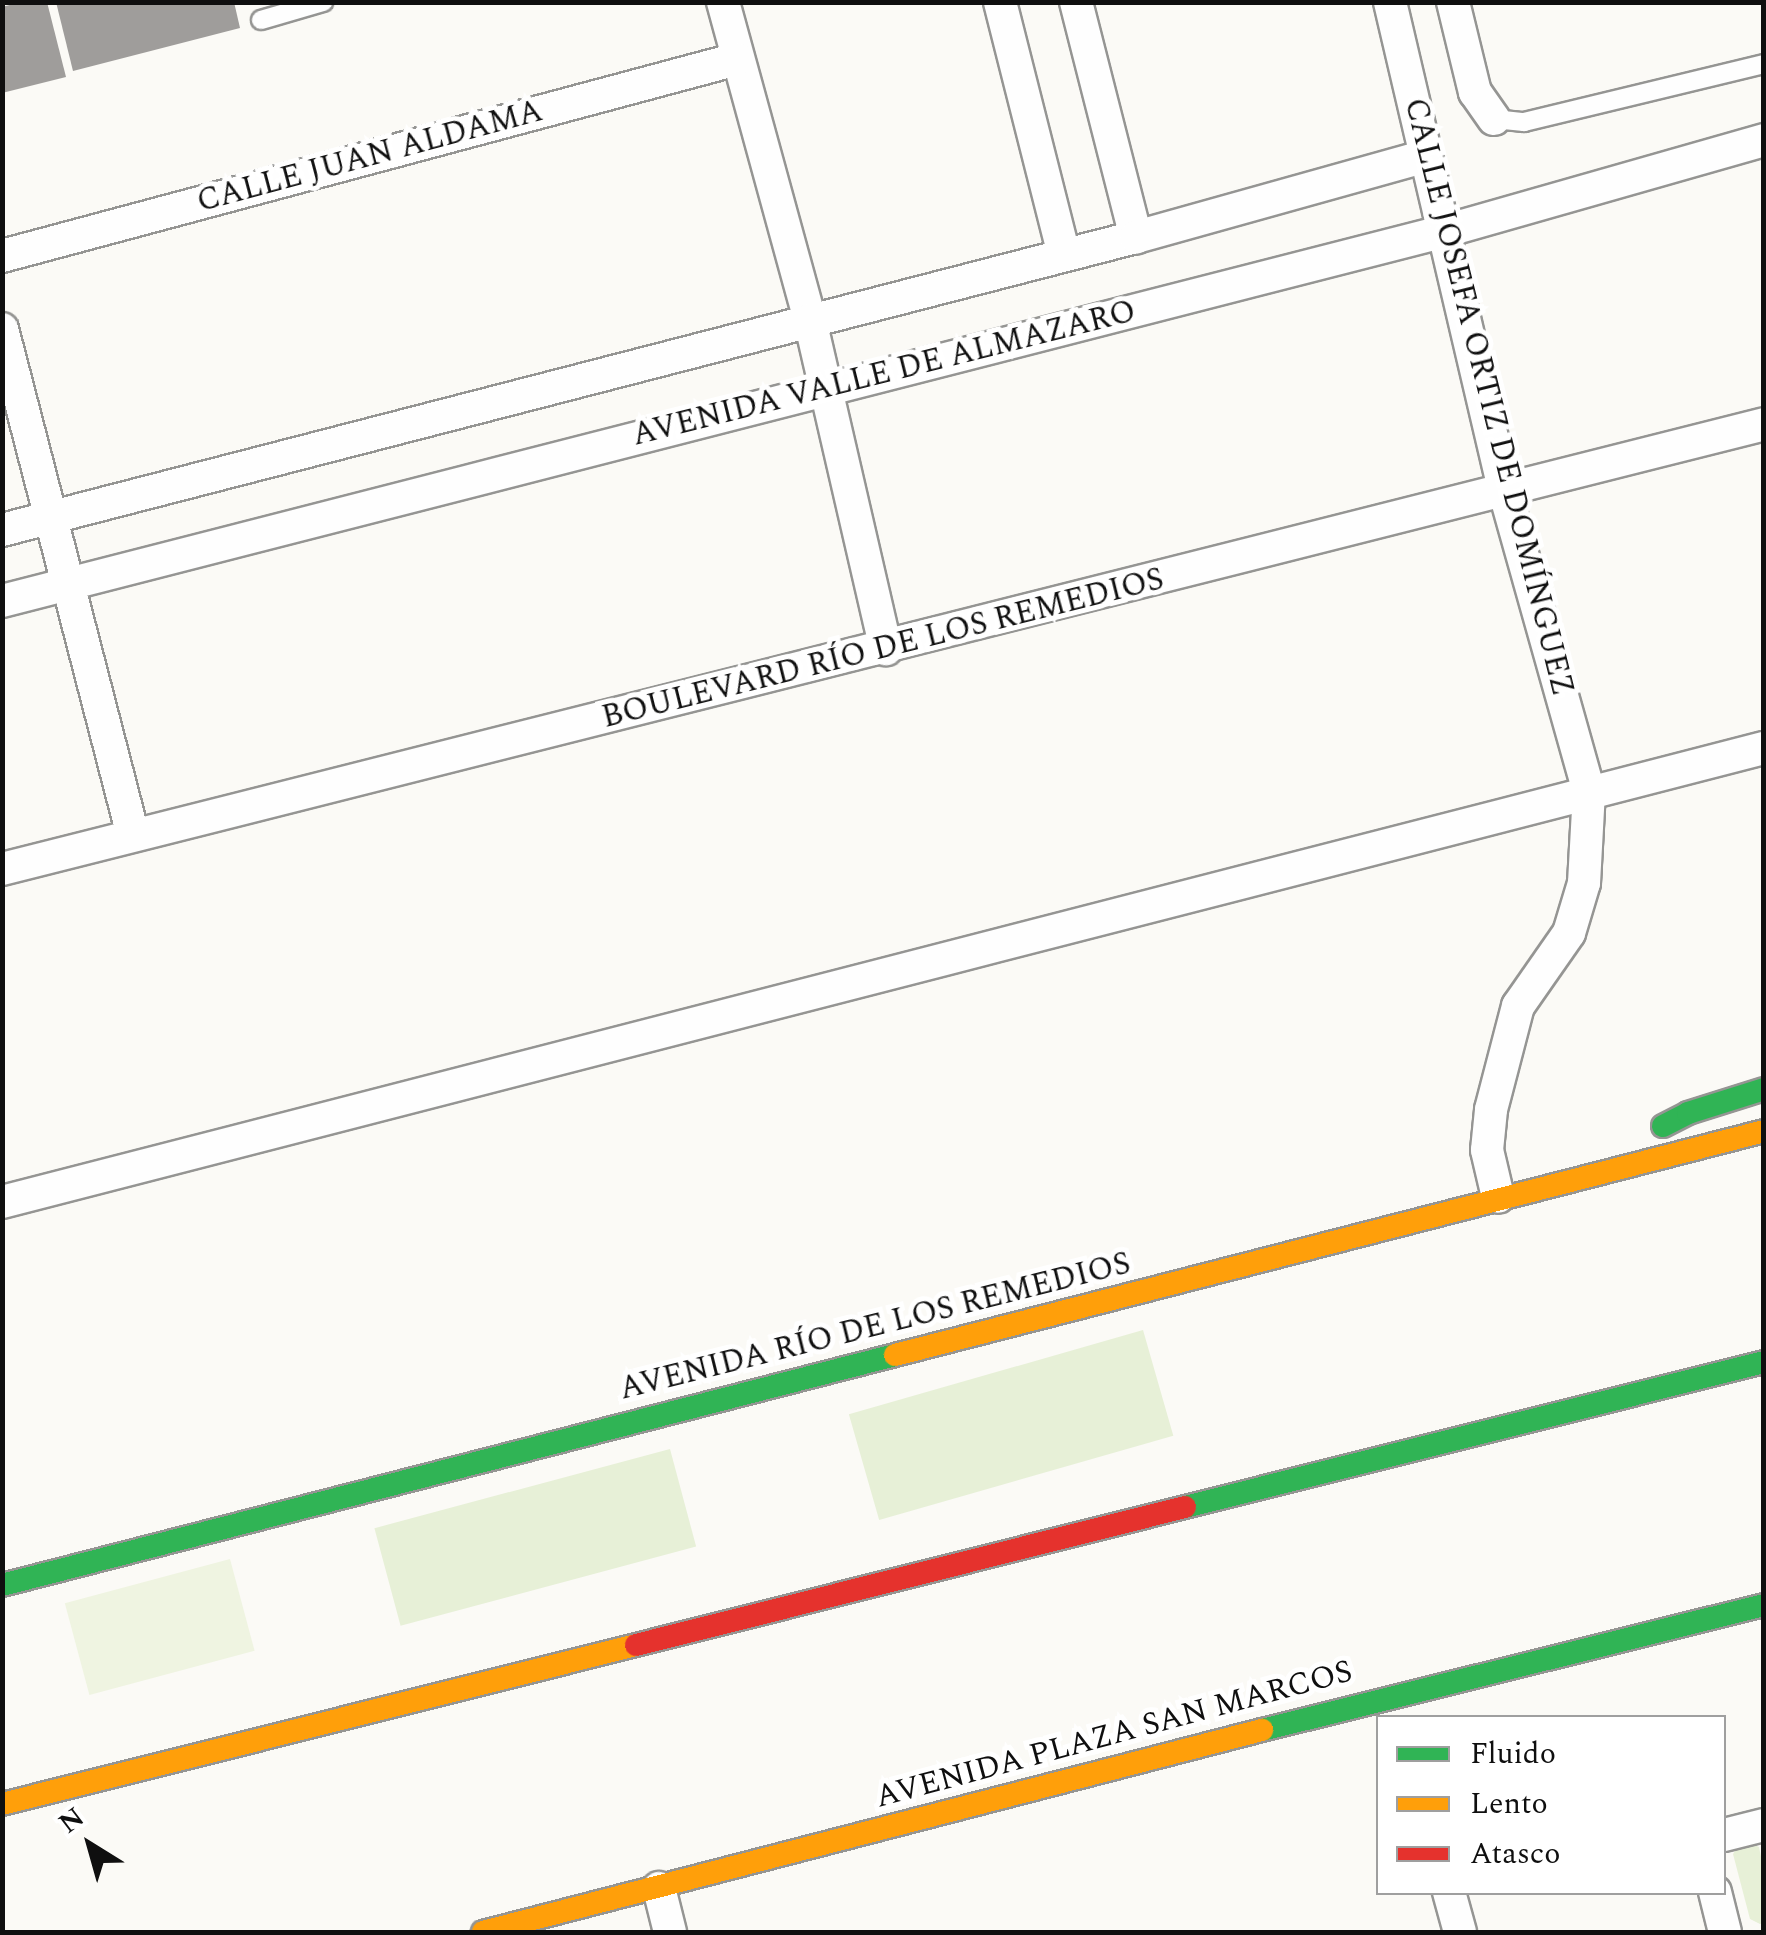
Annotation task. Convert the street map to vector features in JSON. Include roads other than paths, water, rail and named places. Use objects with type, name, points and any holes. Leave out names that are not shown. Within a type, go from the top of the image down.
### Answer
[{"type":"main road","points":[[1551,1186],[1688,1113],[1764,1089]]},
{"type":"main road","name":"AVENIDA RÍO DE LOS REMEDIOS","points":[[2,1585],[1764,1131]]},
{"type":"main road","points":[[2,1804],[1764,1362]]},
{"type":"main road","name":"AVENIDA PLAZA SAN MARCOS","points":[[483,1932],[1397,1706],[1764,1606]]},
{"type":"street","points":[[723,2],[810,320],[886,648]]},
{"type":"street","points":[[1000,2],[1064,255]]},
{"type":"street","points":[[1076,2],[1136,237]]},
{"type":"street","name":"CALLE JOSEFA ORTIZ DE DOMÍNGUEZ","points":[[1390,2],[1504,493],[1589,791],[1584,883],[1569,933],[1518,1006],[1495,1094],[1487,1150],[1498,1197]]},
{"type":"street","points":[[1453,2],[1475,92],[1494,119]]},
{"type":"street","name":"CALLE JUAN ALDAMA","points":[[2,256],[737,59]]},
{"type":"street","name":"AVENIDA VALLE DE ALMAZARO","points":[[2,602],[826,387],[1445,231],[1764,140]]},
{"type":"street","name":"AVENIDA VALLE DE ALMAZARO","points":[[2,530],[1136,237],[1426,156]]},
{"type":"street","points":[[2,330],[133,836]]},
{"type":"street","name":"BOULEVARD RÍO DE LOS REMEDIOS","points":[[2,870],[1504,493],[1764,424]]},
{"type":"street","points":[[2,1202],[1764,748]]},
{"type":"street","points":[[1726,1834],[1764,1825]]},
{"type":"street","points":[[658,1888],[670,1932]]},
{"type":"street","points":[[1450,1895],[1460,1932]]},
{"type":"street","points":[[1716,1895],[1725,1932]]},
{"type":"lane","points":[[261,20],[323,2]]},
{"type":"lane","points":[[1494,119],[1524,122],[1764,64]]}]
